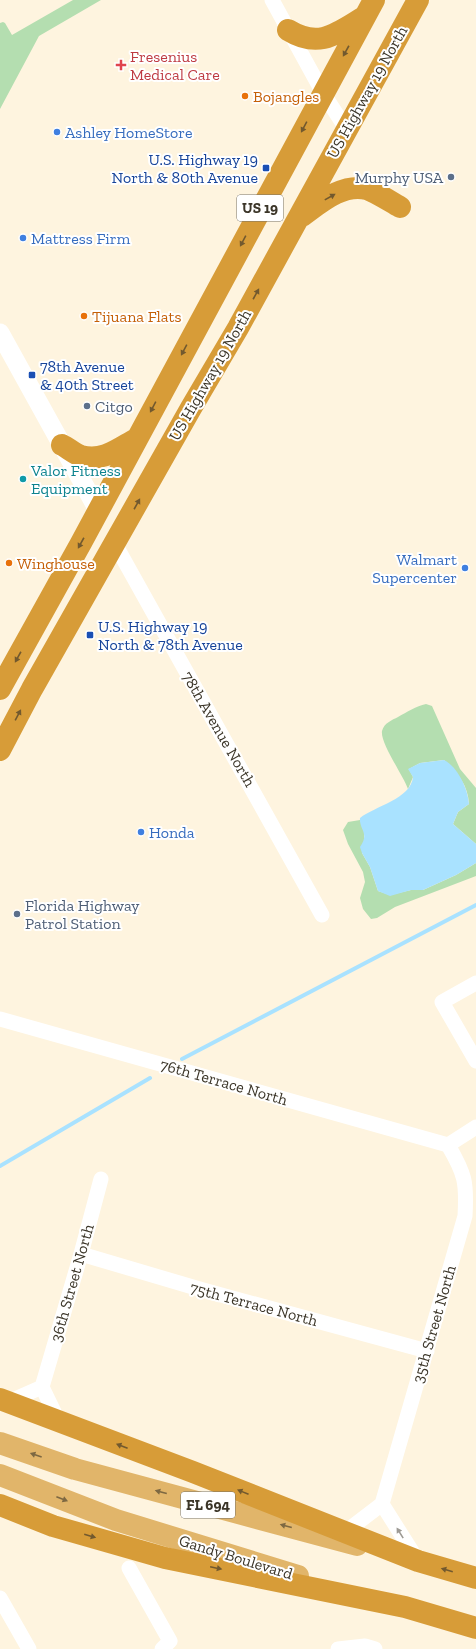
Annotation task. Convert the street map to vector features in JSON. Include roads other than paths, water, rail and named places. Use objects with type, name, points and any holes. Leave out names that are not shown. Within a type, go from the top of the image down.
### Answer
[{"type":"highway","name":"US Highway 19 North","points":[[0,750],[32,690],[238,328],[418,0]]},
{"type":"highway","points":[[288,30],[299,36],[322,39],[335,35],[369,8]]},
{"type":"highway","name":"US Highway 19 North","points":[[0,688],[98,510],[369,8]]},
{"type":"highway","points":[[297,219],[330,196],[349,188],[367,189],[400,207]]},
{"type":"highway","points":[[62,445],[80,456],[93,457],[109,455],[137,438]]},
{"type":"highway","points":[[115,544],[114,519],[125,459]]},
{"type":"highway","points":[[32,690],[34,668],[101,538],[98,510]]},
{"type":"highway","points":[[4,1401],[193,1472],[418,1562]]},
{"type":"highway","points":[[0,1505],[53,1526],[165,1558],[405,1607]]},
{"type":"highway","name":"FL 694","points":[[418,1562],[476,1578]]},
{"type":"highway","name":"Gandy Boulevard","points":[[405,1607],[476,1628]]},
{"type":"highway","points":[[454,1622],[476,1620]]},
{"type":"main road","name":"FL 694","points":[[0,1442],[75,1469],[418,1562]]},
{"type":"main road","name":"Gandy Boulevard","points":[[0,1475],[116,1520],[247,1562],[405,1607]]},
{"type":"street","points":[[272,0],[323,92],[347,130]]},
{"type":"street","points":[[0,333],[98,510]]},
{"type":"street","name":"78th Avenue North","points":[[115,544],[322,915]]},
{"type":"street","points":[[476,983],[442,1002],[476,1061]]},
{"type":"street","name":"76th Terrace North","points":[[0,1019],[448,1145]]},
{"type":"street","points":[[448,1145],[476,1127]]},
{"type":"street","name":"35th Street North","points":[[382,1504],[465,1216],[467,1192],[463,1171],[448,1145]]},
{"type":"street","name":"36th Street North","points":[[42,1387],[81,1254],[101,1179]]},
{"type":"street","name":"75th Terrace North","points":[[81,1254],[202,1290],[427,1351]]},
{"type":"street","points":[[4,1401],[42,1387],[59,1422]]},
{"type":"street","points":[[344,1533],[382,1504],[418,1562]]},
{"type":"street","points":[[129,1568],[166,1645]]},
{"type":"street","points":[[0,1598],[28,1649]]},
{"type":"street","points":[[339,1649],[366,1646],[375,1649]]},
{"type":"water","points":[[444,760],[449,763],[458,773],[467,792],[469,804],[458,812],[453,824],[476,844],[476,863],[456,875],[423,890],[411,890],[390,896],[378,891],[370,867],[360,847],[363,842],[364,835],[360,818],[406,791],[411,785],[413,777],[408,769],[420,763]]},
{"type":"waterway","points":[[182,1059],[476,905]]},
{"type":"waterway","points":[[0,1166],[150,1078]]},
{"type":"place","name":"Fresenius Medical Care","points":[[121,65]]},
{"type":"place","name":"Bojangles","points":[[245,96]]},
{"type":"place","name":"Ashley HomeStore","points":[[57,132]]},
{"type":"place","name":"U.S. Highway 19 North & 80th Avenue","points":[[266,168]]},
{"type":"place","name":"Murphy USA","points":[[451,177]]},
{"type":"place","name":"Mattress Firm","points":[[23,238]]},
{"type":"place","name":"Tijuana Flats","points":[[84,316]]},
{"type":"place","name":"78th Avenue & 40th Street","points":[[32,375]]},
{"type":"place","name":"Citgo","points":[[87,406]]},
{"type":"place","name":"Valor Fitness Equipment","points":[[23,479]]},
{"type":"place","name":"Winghouse","points":[[9,563]]},
{"type":"place","name":"Walmart Supercenter","points":[[465,568]]},
{"type":"place","name":"U.S. Highway 19 North & 78th Avenue","points":[[90,635]]},
{"type":"place","name":"Honda","points":[[141,832]]},
{"type":"place","name":"Florida Highway Patrol Station","points":[[17,914]]}]
